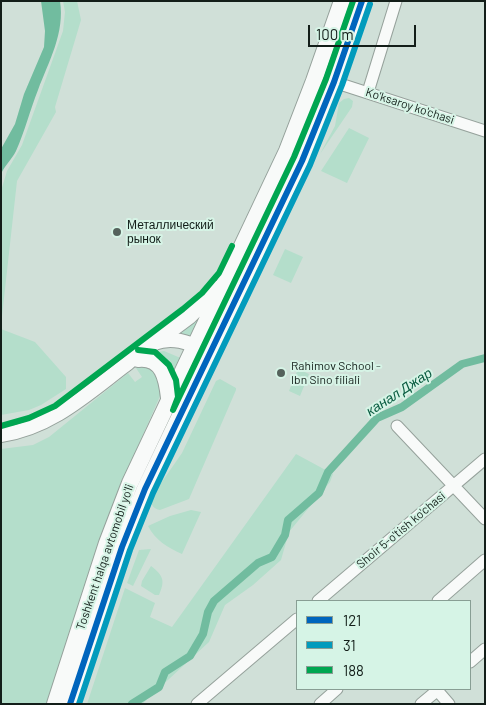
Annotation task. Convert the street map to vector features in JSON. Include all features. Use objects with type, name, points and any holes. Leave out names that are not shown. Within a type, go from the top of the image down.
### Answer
[{"type":"highway","name":"Toshkent halqa avtomobil yo'li","points":[[70,704],[122,546],[138,486],[169,398],[287,151],[342,1]]},
{"type":"highway","name":"Toshkent halqa avtomobil yo'li","points":[[56,704],[107,543],[208,356],[289,190],[334,82],[362,1]]},
{"type":"highway","points":[[150,345],[189,316],[208,299],[226,278]]},
{"type":"highway","points":[[138,360],[151,360],[161,369],[167,382],[169,398]]},
{"type":"main road","points":[[1,434],[38,425],[60,413],[150,345],[158,341],[185,342],[193,349],[208,356]]},
{"type":"main road","points":[[1,438],[30,432],[53,422],[76,408],[152,351],[163,348],[193,349]]},
{"type":"street","points":[[368,92],[396,1]]},
{"type":"street","name":"Ko'ksaroy ko'chasi","points":[[334,82],[485,131]]},
{"type":"street","points":[[397,426],[485,518]]},
{"type":"street","name":"Shoir 5-o'tish ko'chasi","points":[[319,600],[485,460]]},
{"type":"street","points":[[439,600],[485,560]]},
{"type":"street","points":[[197,704],[296,620]]},
{"type":"street","points":[[471,661],[485,649]]},
{"type":"street","points":[[320,704],[336,690]]},
{"type":"street","points":[[421,704],[436,690]]},
{"type":"street","points":[[438,690],[449,704]]},
{"type":"shaded area","points":[[41,1],[60,1],[61,13],[58,36],[19,143],[1,174],[1,149],[15,124],[24,94],[44,47],[45,31]]},
{"type":"shaded area","points":[[63,1],[77,1],[81,20],[55,107],[56,112],[17,181],[1,325],[1,191],[7,171],[22,145],[63,31],[65,12]]},
{"type":"shaded area","points":[[349,1],[354,1],[305,136],[208,345],[204,343]]},
{"type":"shaded area","points":[[349,98],[353,101],[352,107],[320,154],[335,126],[339,103]]},
{"type":"shaded area","points":[[349,128],[369,138],[347,183],[321,171]]},
{"type":"shaded area","points":[[285,249],[303,257],[291,283],[273,275]]},
{"type":"shaded area","points":[[204,314],[193,339],[178,331]]},
{"type":"shaded area","points":[[1,329],[35,342],[66,377],[66,389],[41,405],[29,410],[1,415]]},
{"type":"shaded area","points":[[164,351],[183,359],[171,380],[152,355]]},
{"type":"shaded area","points":[[152,367],[163,389],[123,481],[46,704],[1,704],[1,449],[33,445],[49,437],[128,373],[135,382],[142,377],[136,368]]},
{"type":"shaded area","points":[[298,369],[309,374],[300,396],[289,391]]},
{"type":"shaded area","points":[[220,379],[236,388],[236,390],[189,499],[160,510],[156,509],[150,499],[182,453],[216,381]]},
{"type":"shaded area","points":[[296,454],[333,474],[330,482],[289,532],[281,560],[253,585],[225,605],[209,642],[142,704],[87,704],[125,588],[155,603],[150,617],[172,627]]},
{"type":"shaded area","points":[[191,510],[201,512],[182,554],[162,543],[148,526],[170,516]]},
{"type":"shaded area","points":[[151,549],[133,586],[127,583],[139,550]]},
{"type":"shaded area","points":[[151,566],[159,573],[163,582],[159,595],[155,595],[141,586]]},
{"type":"waterway","name":"канал Джар","points":[[132,704],[159,687],[165,672],[190,656],[203,634],[208,612],[214,601],[258,563],[272,557],[285,535],[288,520],[319,493],[328,472],[377,418],[402,407],[462,364],[485,358]]},
{"type":"transit line","name":"188","points":[[138,350],[155,352],[169,365],[176,380],[178,397],[173,410],[294,157],[326,79],[353,1]]},
{"type":"transit line","name":"121","points":[[70,704],[122,547],[145,489],[302,161],[334,82],[362,1]]},
{"type":"transit line","name":"31","points":[[79,704],[130,550],[153,493],[310,165],[342,85],[370,4]]},
{"type":"transit line","name":"188","points":[[1,426],[29,418],[55,406],[183,309],[202,293],[219,273],[232,246]]},
{"type":"place","name":"Металлический рынок","points":[[117,232]]},
{"type":"place","name":"Rahimov School - Ibn Sino filiali","points":[[281,373]]}]
